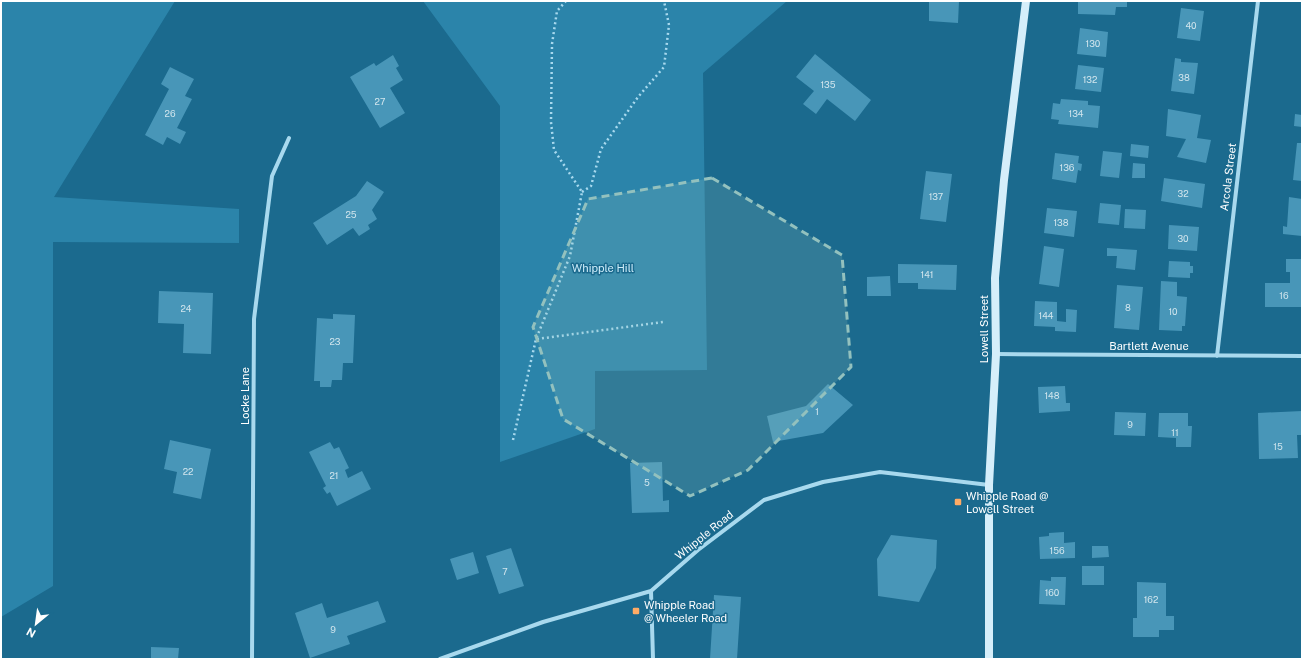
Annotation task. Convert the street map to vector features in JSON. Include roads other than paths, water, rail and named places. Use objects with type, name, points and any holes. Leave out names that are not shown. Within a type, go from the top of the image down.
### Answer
[{"type":"main road","name":"Lowell Street","points":[[989,659],[989,485],[996,354],[995,278],[1004,180],[1026,1]]},
{"type":"street","name":"Arcola Street","points":[[1217,356],[1258,1]]},
{"type":"street","name":"Locke Lane","points":[[252,659],[254,319],[272,176],[289,138]]},
{"type":"street","name":"Bartlett Avenue","points":[[996,354],[1302,356]]},
{"type":"street","name":"Whipple Road","points":[[440,659],[543,622],[651,591],[698,550],[764,500],[823,482],[880,472],[989,485]]},
{"type":"street","points":[[651,591],[653,659]]},
{"type":"place","name":"Whipple Road @ Lowell Street","points":[[958,502]]},
{"type":"place","name":"Whipple Road @ Wheeler Road","points":[[636,611]]},
{"type":"park label","name":"Whipple Hill","points":[[603,268]]}]
